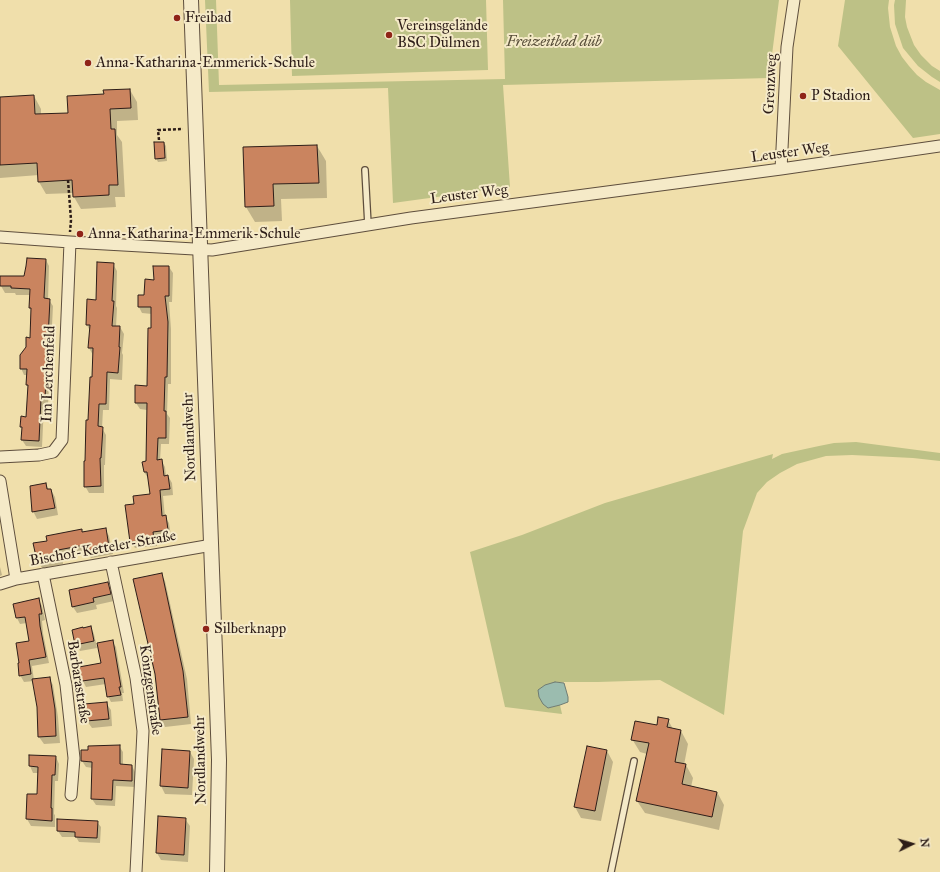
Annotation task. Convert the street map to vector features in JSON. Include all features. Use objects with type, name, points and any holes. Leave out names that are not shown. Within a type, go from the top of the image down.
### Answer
[{"type":"street","name":"Nordlandwehr","points":[[191,0],[219,760],[217,872]]},
{"type":"street","name":"Grenzweg","points":[[781,169],[788,47],[794,0]]},
{"type":"street","name":"Leuster Weg","points":[[0,237],[212,250],[411,218],[781,169],[940,146]]},
{"type":"street","name":"Im Lerchenfeld","points":[[0,457],[39,455],[54,452],[62,440],[70,242]]},
{"type":"street","points":[[0,481],[16,579]]},
{"type":"street","name":"Bischof-Ketteler-Straße","points":[[0,584],[16,579],[43,574],[212,545]]},
{"type":"street","name":"Könzgenstraße","points":[[111,562],[136,678],[143,731],[136,872]]},
{"type":"street","name":"Barbarastraße","points":[[43,574],[66,685],[74,758],[71,796]]},
{"type":"lane","points":[[365,170],[368,225]]},
{"type":"lane","points":[[611,872],[634,761]]},
{"type":"path","points":[[159,140],[158,130],[196,128]]},
{"type":"path","points":[[68,180],[71,220],[70,242]]},
{"type":"green space","name":"Freizeitbad düb","points":[[205,0],[216,0],[219,85],[505,79],[503,0],[779,0],[769,78],[503,85],[510,187],[393,203],[388,88],[209,92]]},
{"type":"green space","name":"Vereinsgelände BSC Dülmen","points":[[290,0],[486,0],[488,70],[292,76]]},
{"type":"green space","points":[[845,0],[889,0],[888,8],[890,27],[896,46],[902,57],[917,75],[940,90],[940,134],[913,138],[838,46]]},
{"type":"green space","points":[[895,0],[906,0],[905,17],[914,45],[932,66],[940,71],[940,82],[918,66],[903,48],[895,24]]},
{"type":"green space","points":[[856,442],[940,453],[940,461],[852,455],[826,456],[797,464],[780,473],[767,482],[757,493],[743,531],[724,715],[660,680],[555,682],[548,708],[560,705],[562,714],[505,707],[470,552],[522,535],[605,503],[773,454],[772,459],[782,454],[819,446],[834,443]]},
{"type":"shaded area","points":[[555,682],[564,683],[568,702],[548,708],[543,704],[539,697],[538,690],[545,685]]},
{"type":"building","points":[[130,89],[131,108],[110,109],[111,129],[115,129],[118,185],[109,185],[109,195],[73,197],[72,180],[38,182],[37,163],[0,165],[0,97],[34,95],[35,114],[68,113],[67,96],[104,94],[103,90]]},
{"type":"building","points":[[154,142],[164,142],[165,158],[155,159]]},
{"type":"building","points":[[317,145],[319,183],[273,184],[274,206],[245,207],[243,147]]},
{"type":"building","points":[[27,258],[46,259],[44,298],[50,299],[45,399],[41,399],[39,441],[21,440],[22,427],[20,427],[21,416],[26,417],[28,385],[26,385],[27,369],[20,369],[20,355],[26,347],[26,337],[30,338],[30,289],[0,286],[0,276],[24,276]]},
{"type":"building","points":[[97,262],[114,263],[112,301],[114,301],[112,326],[120,326],[120,347],[118,373],[107,372],[106,404],[99,404],[98,426],[103,427],[100,458],[101,486],[84,487],[86,420],[88,420],[93,348],[88,348],[90,325],[86,325],[87,299],[96,300]]},
{"type":"building","points":[[153,266],[169,266],[169,296],[165,296],[168,322],[167,377],[165,377],[164,411],[166,411],[166,438],[158,438],[157,460],[162,459],[164,476],[168,475],[170,489],[160,490],[162,516],[166,515],[168,530],[153,532],[154,539],[130,542],[125,505],[134,504],[133,496],[150,494],[147,472],[144,472],[142,462],[146,461],[147,403],[135,403],[135,385],[147,386],[148,328],[151,328],[151,307],[138,307],[138,295],[144,295],[145,279],[154,280]]},
{"type":"building","points":[[46,483],[47,489],[51,489],[55,508],[32,512],[30,486]]},
{"type":"building","points":[[106,528],[109,547],[86,551],[85,545],[58,550],[60,557],[37,561],[33,543],[47,541],[46,536],[82,529],[82,532]]},
{"type":"building","points":[[162,573],[183,671],[188,717],[160,720],[155,674],[133,579]]},
{"type":"building","points":[[108,582],[111,594],[93,598],[94,602],[72,607],[69,590]]},
{"type":"building","points":[[39,598],[42,614],[39,614],[40,626],[46,657],[29,660],[31,674],[19,676],[16,643],[29,641],[25,617],[16,618],[13,604]]},
{"type":"building","points":[[91,626],[94,641],[75,645],[72,630]]},
{"type":"building","points":[[113,640],[121,695],[107,697],[104,678],[82,681],[79,667],[101,663],[97,643]]},
{"type":"building","points":[[50,677],[55,709],[56,736],[38,737],[37,707],[32,679]]},
{"type":"building","points":[[107,702],[109,719],[86,721],[84,704]]},
{"type":"building","points":[[658,717],[669,719],[667,727],[681,730],[675,762],[686,764],[682,784],[717,792],[712,817],[636,801],[649,743],[631,740],[635,721],[657,725]]},
{"type":"building","points":[[120,745],[120,764],[132,765],[132,781],[113,780],[112,800],[91,799],[92,762],[81,761],[81,750],[88,750],[88,746]]},
{"type":"building","points":[[587,746],[607,750],[595,811],[574,807]]},
{"type":"building","points":[[162,749],[190,751],[188,788],[160,786]]},
{"type":"building","points":[[29,755],[56,756],[55,775],[52,775],[52,821],[26,819],[27,794],[37,794],[38,767],[29,766]]},
{"type":"building","points":[[158,816],[186,818],[184,855],[156,853]]},
{"type":"building","points":[[57,819],[98,821],[97,838],[75,837],[75,832],[57,831]]},
{"type":"place","name":"Freibad","points":[[177,18]]},
{"type":"place","name":"Vereinsgelände BSC Dülmen","points":[[389,35]]},
{"type":"place","name":"Anna-Katharina-Emmerick-Schule","points":[[88,63]]},
{"type":"place","name":"P Stadion","points":[[803,96]]},
{"type":"place","name":"Anna-Katharina-Emmerik-Schule","points":[[80,234]]},
{"type":"place","name":"Silberknapp","points":[[206,629]]}]
